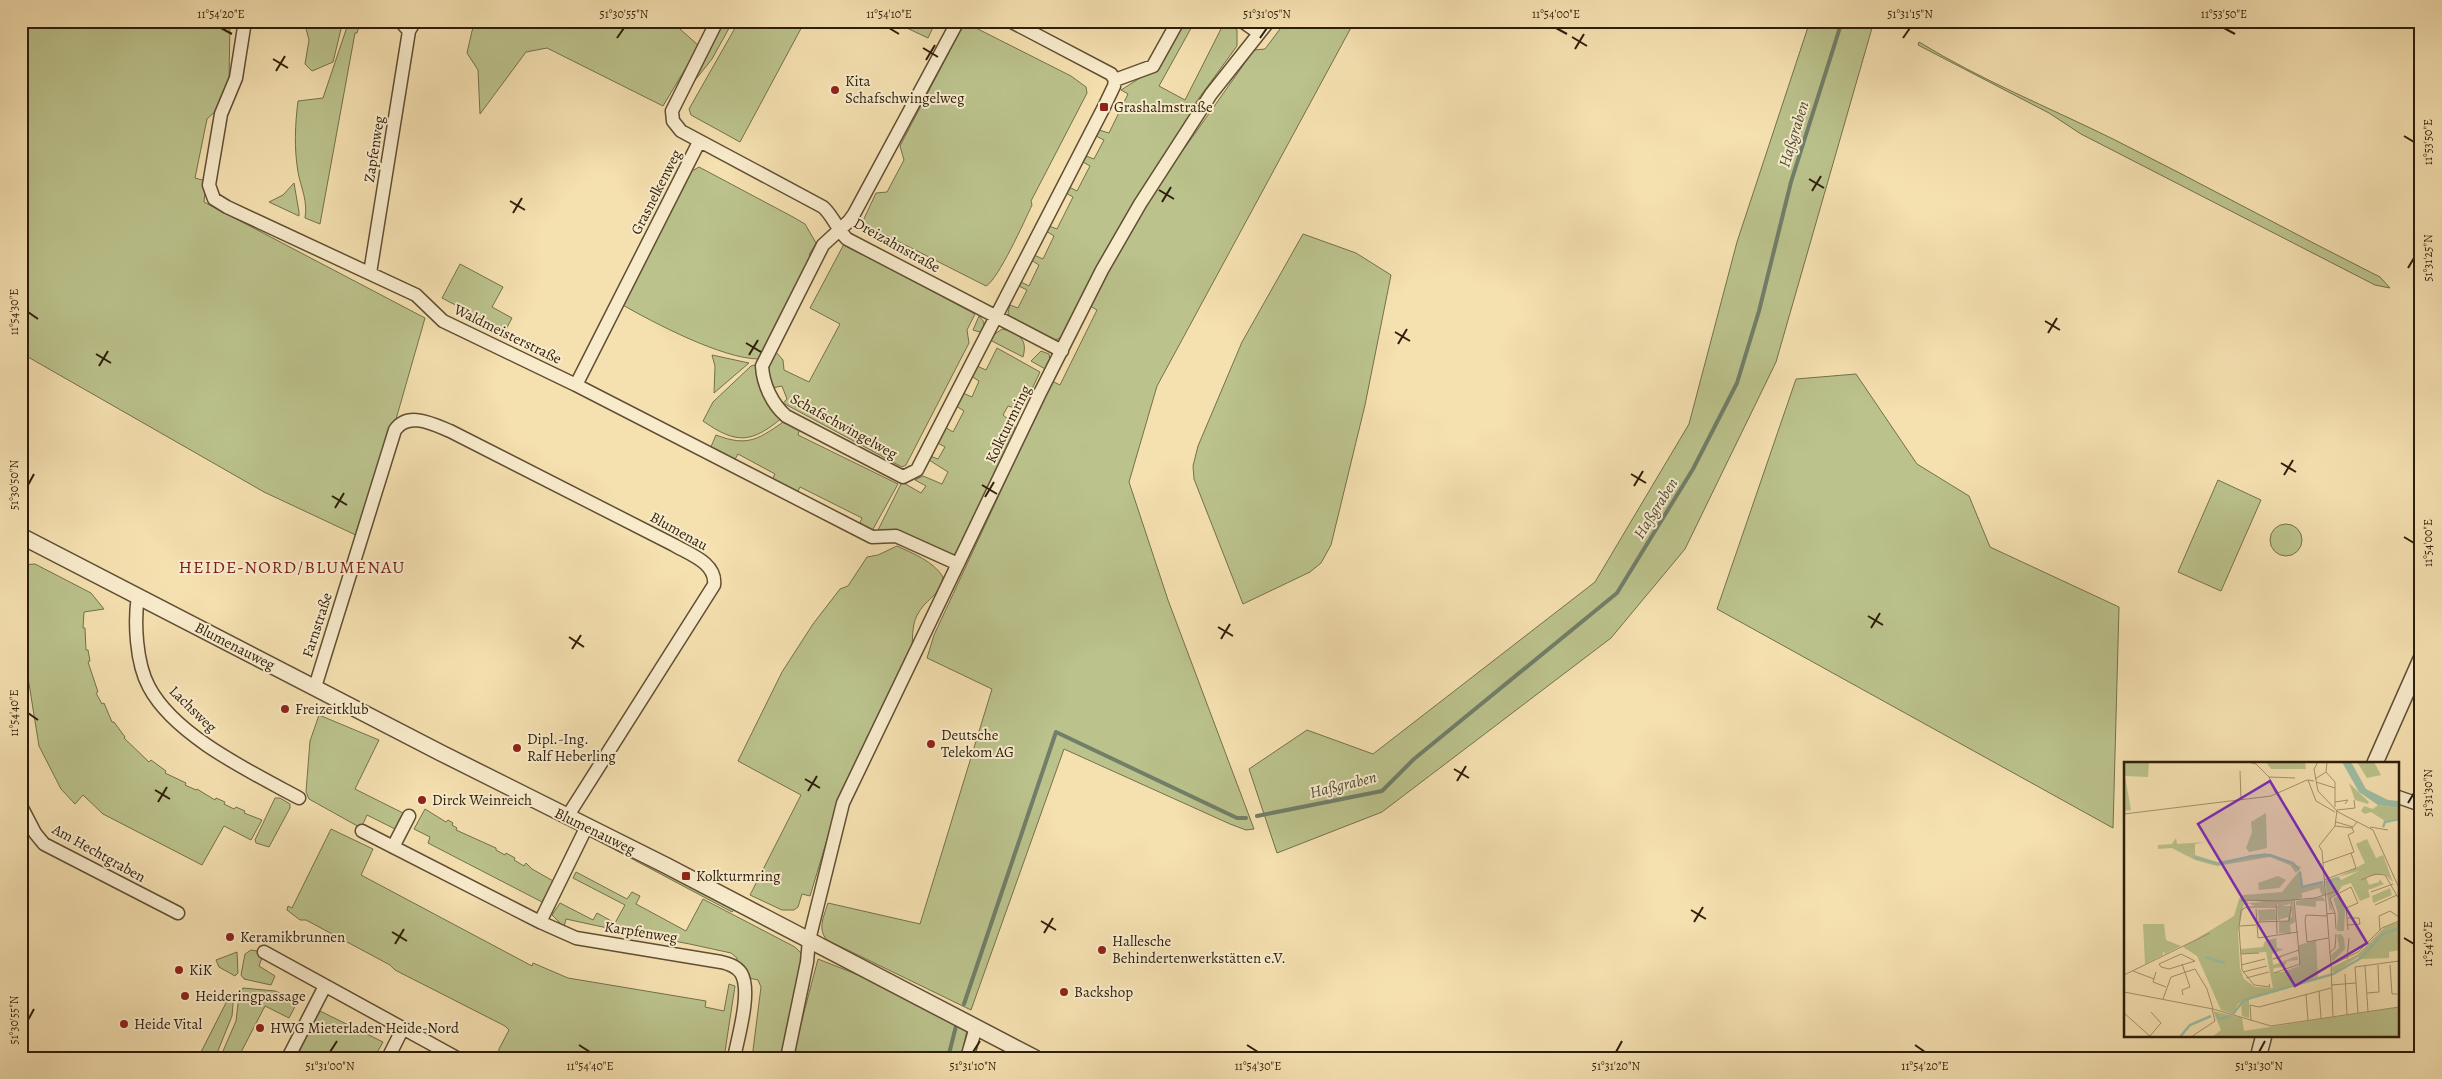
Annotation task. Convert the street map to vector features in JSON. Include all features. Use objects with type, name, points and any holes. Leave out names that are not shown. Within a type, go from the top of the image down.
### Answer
[{"type":"street","name":"Waldmeisterstraße","points":[[245,21],[236,78],[221,114],[209,185],[214,199],[227,207],[416,295],[443,321],[576,385],[872,537],[896,536],[958,564]]},
{"type":"street","name":"Zapfenweg","points":[[370,273],[412,26],[400,21]]},
{"type":"street","name":"Grasnelkenweg","points":[[576,385],[699,142],[677,128],[672,113],[717,21]]},
{"type":"street","name":"Schafschwingelweg","points":[[958,21],[854,214],[839,231],[823,244],[765,356],[762,366],[765,382],[778,408],[794,421],[903,477],[916,470],[995,318]]},
{"type":"street","points":[[995,318],[1104,107],[1115,80],[1111,74],[1010,21]]},
{"type":"street","points":[[1115,80],[1153,66],[1178,21]]},
{"type":"street","points":[[1242,21],[1260,27]]},
{"type":"street","name":"Kolkturmring","points":[[787,1058],[807,962],[809,940],[843,802],[1102,270],[1140,204],[1211,94],[1260,27],[1269,21]]},
{"type":"street","name":"Dreizahnstraße","points":[[699,142],[823,207],[830,213],[839,231],[847,239],[995,318],[1062,351]]},
{"type":"street","name":"Blumenau","points":[[395,430],[407,420],[426,422],[444,428],[674,545],[714,571],[714,584],[709,596],[661,666],[567,817]]},
{"type":"street","name":"Farnstraße","points":[[314,687],[395,430]]},
{"type":"street","name":"Blumenauweg","points":[[21,536],[1035,1058]]},
{"type":"street","name":"Lachsweg","points":[[138,596],[135,616],[143,667],[149,687],[158,700],[180,723],[208,746],[299,798]]},
{"type":"street","points":[[2375,762],[2421,659]]},
{"type":"street","points":[[2400,798],[2421,805]]},
{"type":"street","name":"Am Hechtgraben","points":[[21,806],[35,833],[44,844],[178,914]]},
{"type":"street","points":[[393,847],[409,816]]},
{"type":"street","points":[[540,922],[587,826]]},
{"type":"street","name":"Karpfenweg","points":[[362,831],[540,922],[576,938],[730,964],[744,978],[746,993],[734,1058]]},
{"type":"street","points":[[264,952],[457,1058]]},
{"type":"street","points":[[288,1058],[325,986]]},
{"type":"street","points":[[967,1058],[976,1027]]},
{"type":"street","points":[[388,1058],[403,1028]]},
{"type":"street","points":[[2258,1058],[2264,1036]]},
{"type":"green space","points":[[21,21],[230,21],[229,82],[217,110],[207,119],[195,178],[206,181],[204,202],[425,318],[362,538],[264,492],[21,353]]},
{"type":"green space","points":[[304,21],[343,21],[333,62],[312,71],[305,64],[309,40]]},
{"type":"green space","points":[[349,21],[361,21],[357,33],[355,33],[320,224],[305,218],[305,200],[296,154],[298,101],[323,98]]},
{"type":"green space","points":[[476,21],[671,21],[699,46],[663,106],[547,48],[526,52],[480,114],[478,70],[467,53]]},
{"type":"green space","points":[[723,21],[733,21],[712,59],[692,84]]},
{"type":"green space","points":[[739,21],[805,21],[740,142],[691,115],[689,109]]},
{"type":"green space","points":[[892,21],[936,21],[928,38]]},
{"type":"green space","points":[[1185,21],[1195,21],[1159,86],[1185,100],[1225,21],[1237,30],[1237,46],[1191,109],[1189,121],[1063,337],[1055,340],[1011,320],[1008,313],[1010,305],[1018,308],[1027,290],[1019,286],[1021,282],[1029,286],[1039,265],[1031,260],[1034,255],[1043,259],[1054,236],[1046,231],[1049,226],[1057,229],[1073,197],[1066,193],[1069,187],[1077,191],[1090,166],[1083,162],[1086,156],[1094,159],[1104,140],[1096,136],[1099,130],[1109,133],[1128,94],[1121,90],[1159,66]]},
{"type":"green space","points":[[1286,21],[1352,21],[1353,24],[1157,386],[1129,482],[1168,600],[1254,829],[1246,830],[1230,824],[1064,749],[971,1010],[827,940],[822,931],[822,922],[828,903],[920,924],[992,689],[927,658],[934,635],[1052,381],[1060,385],[1097,310],[1090,306],[1147,201],[1254,50],[1265,49]]},
{"type":"green space","points":[[1810,21],[1874,21],[1776,362],[1685,549],[1611,638],[1382,812],[1277,853],[1249,769],[1307,730],[1373,754],[1595,582],[1689,424],[1737,242]]},
{"type":"green space","points":[[966,23],[1071,76],[1086,87],[1087,93],[1031,201],[1032,205],[1011,249],[997,273],[986,286],[862,223],[876,193],[887,192],[904,160],[900,146]]},
{"type":"green space","points":[[1919,42],[1966,69],[2113,139],[2380,277],[2390,288],[2375,285],[2081,134],[2049,113],[1918,45]]},
{"type":"green space","points":[[699,167],[805,224],[816,243],[809,255],[812,257],[759,359],[708,347],[651,321],[621,304],[690,172]]},
{"type":"green space","points":[[294,183],[299,216],[269,202],[283,195]]},
{"type":"green space","points":[[1303,234],[1356,253],[1391,275],[1365,405],[1331,545],[1321,563],[1310,572],[1243,604],[1194,479],[1193,466],[1198,446],[1242,342]]},
{"type":"green space","points":[[844,244],[975,314],[967,330],[969,343],[906,465],[902,467],[783,403],[787,399],[782,386],[772,388],[767,369],[775,351],[783,360],[784,370],[809,382],[840,324],[810,308]]},
{"type":"green space","points":[[460,264],[503,287],[492,307],[512,318],[505,331],[442,298]]},
{"type":"green space","points":[[979,316],[984,322],[983,333],[973,330]]},
{"type":"green space","points":[[1002,329],[1021,338],[1024,346],[1023,357],[988,339]]},
{"type":"green space","points":[[997,348],[1040,372],[1024,406],[1015,408],[1008,406],[1003,415],[1014,424],[1017,436],[961,549],[952,556],[877,532],[902,482],[921,493],[926,486],[915,480],[923,476],[942,484],[948,472],[929,460],[930,456],[938,459],[945,447],[936,442],[945,427],[953,432],[964,411],[956,406],[963,393],[972,397],[979,381],[971,376],[977,366],[986,370]]},
{"type":"green space","points":[[1041,351],[1049,354],[1050,361],[1047,370],[1031,361]]},
{"type":"green space","points":[[712,355],[749,363],[714,393],[715,366]]},
{"type":"green space","points":[[758,364],[783,417],[762,432],[744,438],[725,434],[703,421],[713,402],[751,366]]},
{"type":"green space","points":[[1856,374],[1917,464],[1969,496],[1990,547],[2119,607],[2113,828],[1717,609],[1796,379]]},
{"type":"green space","points":[[788,419],[800,427],[798,435],[898,484],[872,531],[859,525],[862,518],[800,487],[797,493],[772,480],[775,474],[738,454],[734,461],[710,449],[716,435],[738,441],[746,441],[761,436]]},
{"type":"green space","points":[[2218,480],[2261,500],[2221,591],[2178,572]]},
{"type":"green space","points":[[2286,524],[2298,528],[2302,540],[2298,552],[2286,556],[2274,552],[2270,540],[2274,528]]},
{"type":"green space","points":[[897,546],[923,558],[939,571],[943,577],[941,584],[936,593],[922,607],[915,620],[912,646],[835,813],[810,896],[802,894],[798,907],[794,910],[782,910],[750,895],[801,795],[738,761],[782,672],[813,624],[840,589],[848,586],[867,557],[878,555]]},
{"type":"green space","points":[[35,564],[91,593],[104,609],[84,612],[83,628],[85,628],[86,650],[88,650],[90,661],[88,662],[98,692],[96,693],[102,704],[104,703],[112,722],[114,722],[124,738],[149,762],[151,760],[166,771],[165,773],[186,783],[185,785],[197,789],[215,800],[216,798],[225,802],[224,804],[234,809],[236,807],[245,811],[244,813],[262,820],[251,840],[224,826],[202,865],[103,814],[83,795],[75,804],[61,789],[39,746],[21,634],[21,565]]},
{"type":"green space","points":[[319,715],[379,740],[355,789],[409,816],[401,832],[367,815],[361,828],[309,799],[306,792],[310,741]]},
{"type":"green space","points":[[275,798],[280,798],[290,804],[290,808],[269,847],[256,843],[255,840]]},
{"type":"green space","points":[[425,809],[446,822],[448,820],[453,823],[452,825],[457,828],[456,830],[496,848],[496,850],[505,855],[506,853],[524,866],[526,863],[532,869],[555,882],[542,902],[428,843],[430,837],[414,829]]},
{"type":"green space","points":[[331,829],[373,849],[361,875],[532,966],[533,963],[568,978],[706,1001],[705,1007],[724,1011],[729,984],[735,986],[724,1058],[498,1057],[499,1049],[509,1030],[505,1026],[395,970],[390,965],[306,920],[300,920],[287,910],[288,906],[292,908]]},
{"type":"green space","points":[[591,837],[598,837],[735,909],[732,912]]},
{"type":"green space","points":[[576,872],[627,899],[632,892],[640,896],[636,904],[686,931],[703,899],[795,947],[802,954],[801,969],[782,1058],[752,1058],[761,987],[758,980],[749,978],[746,968],[731,953],[566,919],[564,927],[552,915],[560,903],[593,920],[597,913],[615,923],[625,905],[573,878]]},
{"type":"green space","points":[[251,950],[264,952],[259,966],[275,976],[271,985],[244,979],[241,975],[245,954]]},
{"type":"green space","points":[[237,952],[238,973],[235,976],[219,967],[216,960]]},
{"type":"green space","points":[[818,959],[894,989],[967,1030],[961,1058],[792,1058]]},
{"type":"green space","points":[[243,988],[275,991],[298,1001],[289,1018],[265,1006],[238,1058],[220,1058],[236,1021],[239,995]]},
{"type":"green space","points":[[231,993],[234,993],[232,1016],[215,1058],[198,1058]]},
{"type":"green space","points":[[320,1011],[383,1042],[374,1058],[296,1058]]},
{"type":"waterway","name":"Haßgraben","points":[[1257,816],[1382,791],[1414,759],[1617,593],[1693,469],[1737,383],[1759,311],[1791,182],[1842,21]]},
{"type":"waterway","name":"Haßgraben","points":[[964,1004],[1056,732],[1237,818],[1246,818]]},
{"type":"waterway","name":"Haßgraben","points":[[948,1058],[956,1026]]},
{"type":"place","name":"Kita Schafschwingelweg","points":[[835,90]]},
{"type":"place","name":"Grashalmstraße","points":[[1104,107]]},
{"type":"place","name":"Freizeitklub","points":[[285,709]]},
{"type":"place","name":"Deutsche Telekom AG","points":[[931,744]]},
{"type":"place","name":"Dipl.-Ing. Ralf Heberling","points":[[517,748]]},
{"type":"place","name":"Dirck Weinreich","points":[[422,800]]},
{"type":"place","name":"Kolkturmring","points":[[686,876]]},
{"type":"place","name":"Keramikbrunnen","points":[[230,937]]},
{"type":"place","name":"Hallesche Behindertenwerkstätten e.V.","points":[[1102,950]]},
{"type":"place","name":"KiK","points":[[179,970]]},
{"type":"place","name":"Backshop","points":[[1064,992]]},
{"type":"place","name":"Heideringpassage","points":[[185,996]]},
{"type":"place","name":"Heide Vital","points":[[124,1024]]},
{"type":"place","name":"HWG Mieterladen Heide-Nord","points":[[260,1028]]},
{"type":"district","name":"HEIDE-NORD/BLUMENAU","points":[[292,567]]}]
